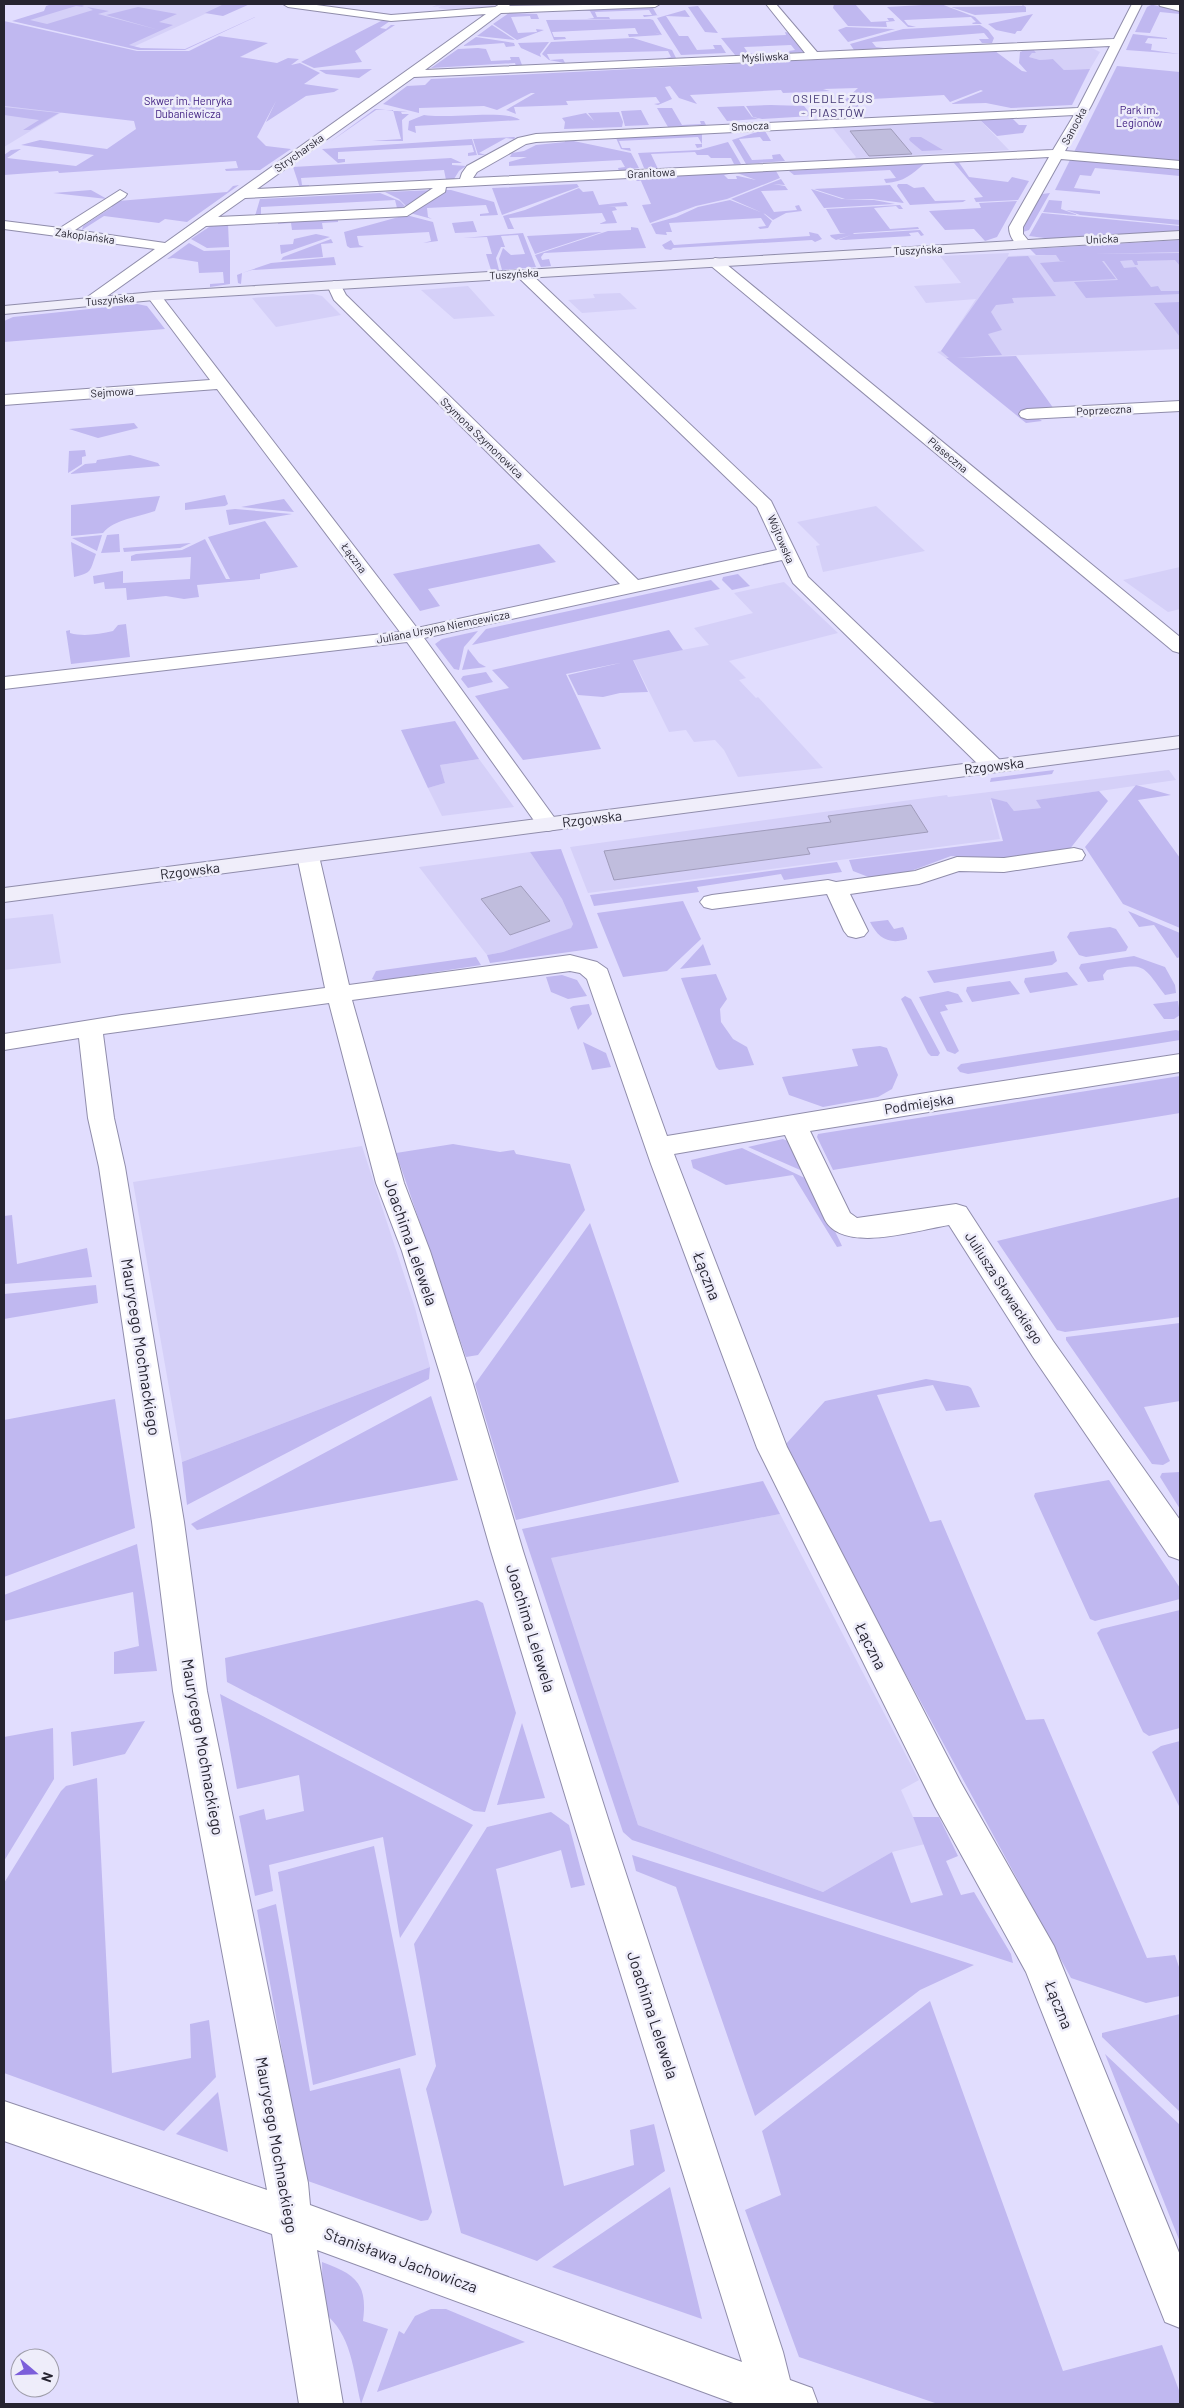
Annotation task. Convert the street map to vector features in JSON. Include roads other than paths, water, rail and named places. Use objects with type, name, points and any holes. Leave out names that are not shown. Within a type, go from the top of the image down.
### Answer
[{"type":"street","points":[[288,4],[384,17],[411,17],[503,7],[655,4]]},
{"type":"street","points":[[411,17],[415,12],[430,4]]},
{"type":"street","points":[[772,4],[813,55]]},
{"type":"street","name":"Sanocka","points":[[1024,244],[1016,234],[1016,227],[1082,111],[1137,4]]},
{"type":"street","points":[[1164,4],[1180,8]]},
{"type":"street","name":"Strycharska","points":[[91,301],[412,74],[503,7]]},
{"type":"street","name":"Myśliwska","points":[[412,74],[1117,42]]},
{"type":"street","name":"Smocza","points":[[466,183],[468,173],[472,169],[522,141],[531,139],[1082,111]]},
{"type":"street","name":"Granitowa","points":[[243,194],[1041,153],[1180,165]]},
{"type":"street","points":[[204,222],[407,212],[440,189]]},
{"type":"street","points":[[62,233],[120,194]]},
{"type":"street","name":"Zakopiańska","points":[[4,225],[167,247]]},
{"type":"street","name":"Unicka","points":[[1024,244],[1180,235]]},
{"type":"street","name":"Tuszyńska","points":[[4,310],[154,296],[1024,244]]},
{"type":"street","name":"Piaseczna","points":[[715,262],[1180,647]]},
{"type":"street","name":"Wójtowska","points":[[523,274],[765,505],[771,513],[800,578],[993,766]]},
{"type":"street","name":"Szymona Szymonowica","points":[[334,285],[339,297],[634,587]]},
{"type":"street","name":"Łączna","points":[[154,296],[412,635],[548,824]]},
{"type":"street","name":"Sejmowa","points":[[4,400],[220,384]]},
{"type":"street","name":"Poprzeczna","points":[[1027,414],[1180,406]]},
{"type":"street","name":"Juliana Ursyna Niemcewicza","points":[[4,683],[412,635],[788,553]]},
{"type":"street","name":"Rzgowska","points":[[4,895],[1180,742]]},
{"type":"street","points":[[712,902],[828,887],[836,889],[919,877],[957,864],[1004,865],[1074,855]]},
{"type":"street","name":"Joachima Lelewela","points":[[308,856],[339,996],[390,1184],[416,1251],[456,1377],[510,1561],[761,2352],[784,2400]]},
{"type":"street","points":[[836,889],[856,931]]},
{"type":"street","name":"Łączna","points":[[339,996],[570,963],[595,970],[658,1147],[772,1448],[948,1795],[1040,1960],[1180,2307]]},
{"type":"street","points":[[4,1042],[339,996]]},
{"type":"street","name":"Maurycego Mochnackiego","points":[[90,1029],[102,1118],[112,1167],[168,1522],[173,1569],[182,1617],[190,1691],[287,2183],[290,2219],[321,2404]]},
{"type":"street","name":"Podmiejska","points":[[658,1147],[1180,1064]]},
{"type":"street","name":"Juliusza Słowackiego","points":[[794,1124],[839,1220],[845,1224],[863,1230],[956,1214],[1043,1349],[1180,1546]]},
{"type":"street","name":"Stanisława Jachowicza","points":[[4,2121],[290,2219],[784,2400]]},
{"type":"district","name":"OSIEDLE ZUS - PIASTÓW","points":[[833,106]]},
{"type":"park label","name":"Skwer im. Henryka Dubaniewicza","points":[[188,107]]},
{"type":"park label","name":"Park im. Legionów","points":[[1139,116]]}]
